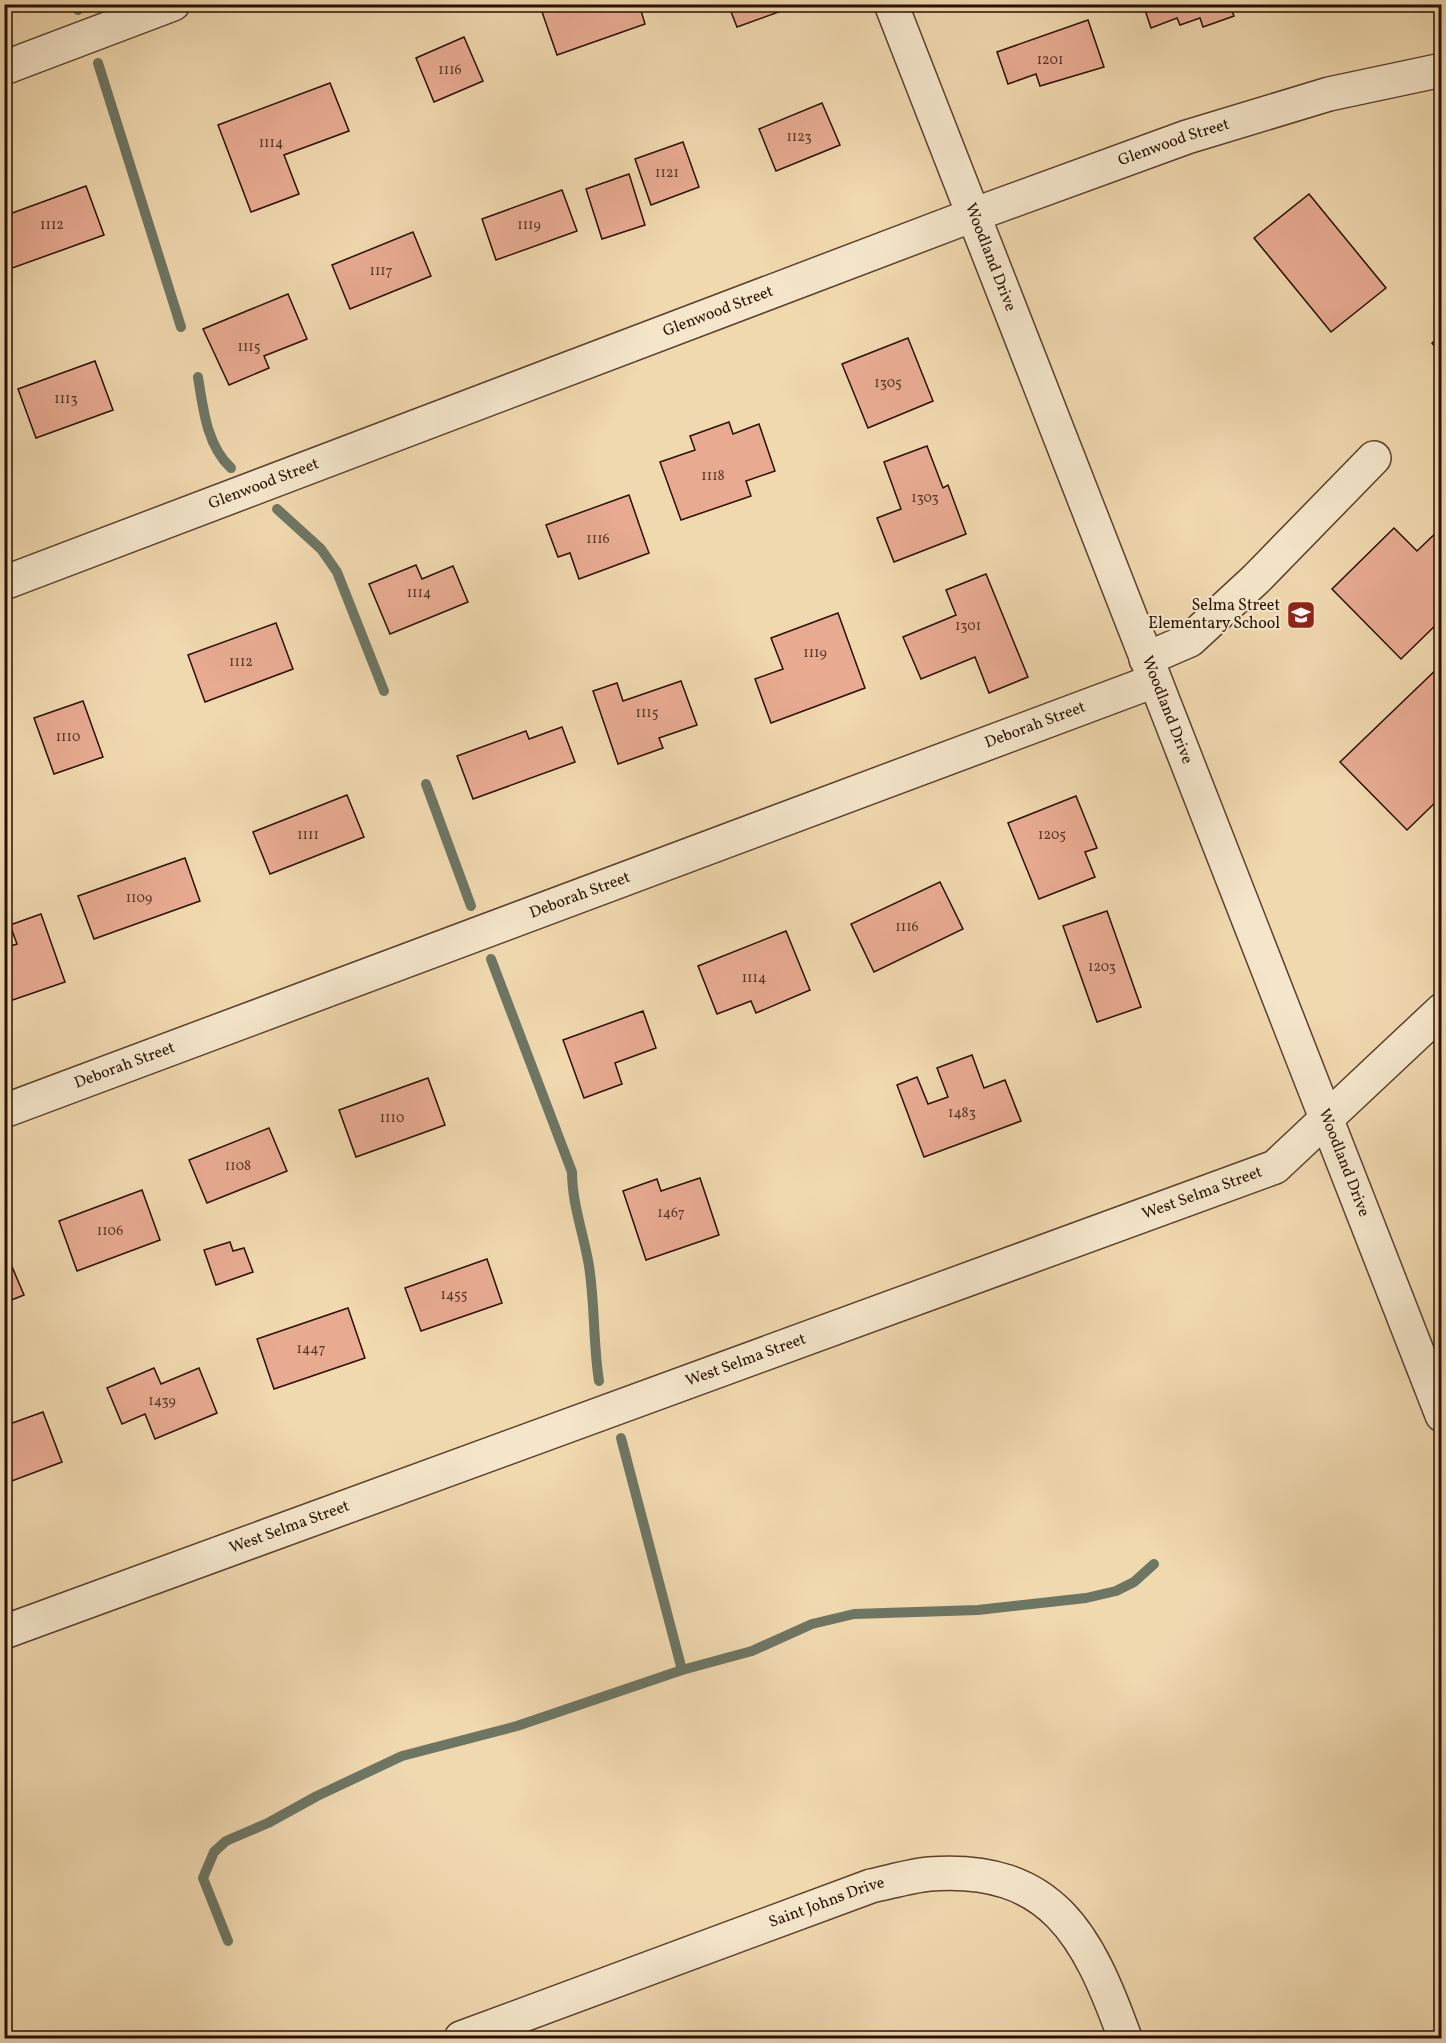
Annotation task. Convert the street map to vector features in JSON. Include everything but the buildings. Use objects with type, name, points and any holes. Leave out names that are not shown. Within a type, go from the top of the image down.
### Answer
[{"type":"street","points":[[4,68],[173,4]]},
{"type":"street","name":"Woodland Drive","points":[[891,4],[1442,1415]]},
{"type":"street","name":"Glenwood Street","points":[[4,584],[973,215],[1263,112],[1329,94],[1442,70]]},
{"type":"street","name":"Deborah Street","points":[[4,1111],[1150,670],[1190,640],[1256,579],[1374,458]]},
{"type":"street","name":"West Selma Street","points":[[4,1632],[1275,1167],[1442,1010]]},
{"type":"street","name":"Saint Johns Drive","points":[[462,2038],[871,1886],[927,1874],[971,1873],[1009,1881],[1043,1898],[1050,1905],[1092,1958],[1125,2038]]},
{"type":"waterway","points":[[76,4],[78,10]]},
{"type":"waterway","points":[[98,63],[181,327]]},
{"type":"waterway","points":[[198,377],[204,414],[211,438],[216,449],[231,468]]},
{"type":"waterway","points":[[277,509],[321,549],[337,572],[384,691]]},
{"type":"waterway","points":[[426,784],[471,906]]},
{"type":"waterway","points":[[491,959],[572,1172],[574,1196],[591,1280],[599,1381]]},
{"type":"waterway","points":[[621,1438],[682,1670]]},
{"type":"waterway","points":[[228,1941],[203,1878],[214,1852],[226,1841],[268,1823],[317,1796],[402,1756],[517,1726],[682,1670],[752,1651],[812,1624],[854,1614],[978,1610],[1086,1598],[1116,1591],[1134,1582],[1154,1564]]},
{"type":"place","name":"Selma Street Elementary School","points":[[1301,615]]}]
